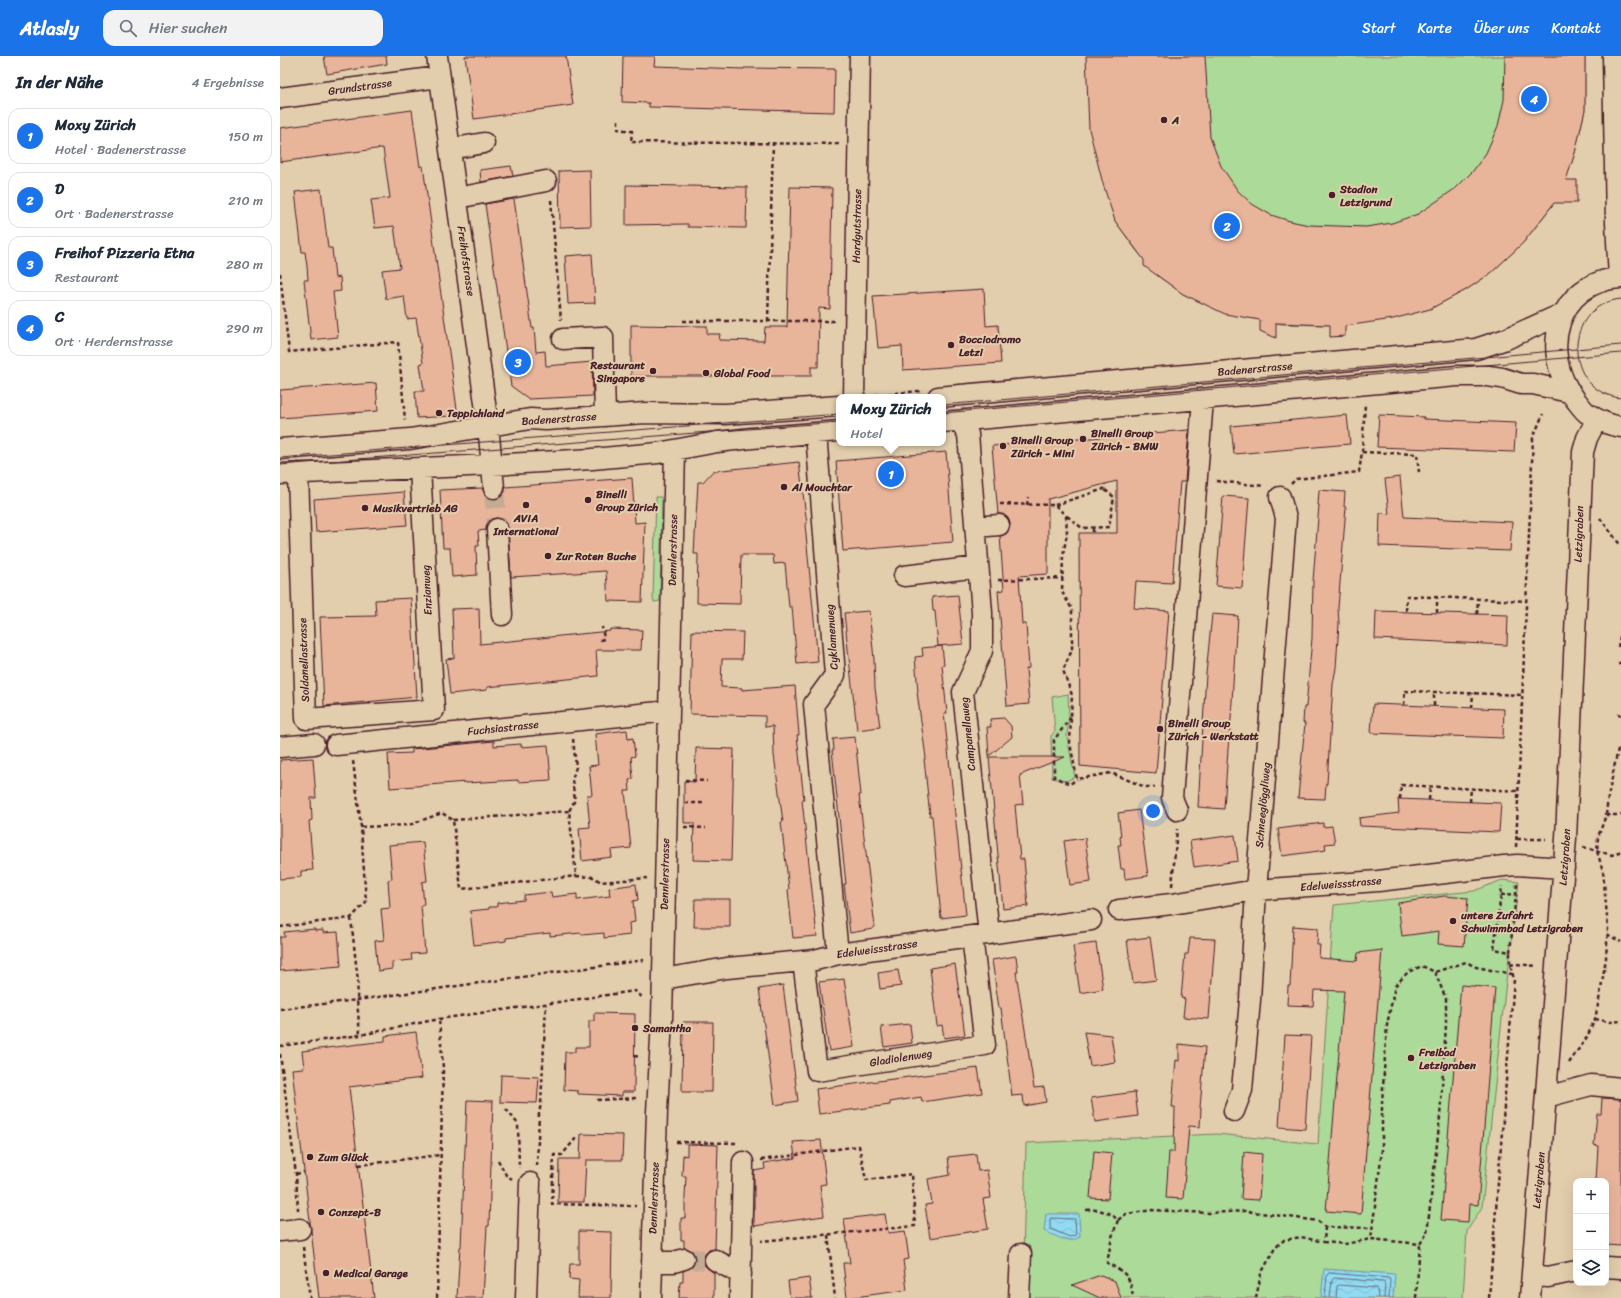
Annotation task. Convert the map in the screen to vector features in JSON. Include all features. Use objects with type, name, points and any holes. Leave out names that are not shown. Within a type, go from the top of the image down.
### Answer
[{"type":"street","name":"Freihofstrasse","points":[[437,56],[488,425],[494,488]]},
{"type":"street","name":"Hardgutstrasse","points":[[854,394],[860,56]]},
{"type":"street","points":[[1613,56],[1616,223],[1620,278]]},
{"type":"street","name":"Grundstrasse","points":[[280,98],[439,77]]},
{"type":"street","points":[[450,149],[484,143]]},
{"type":"street","points":[[457,198],[538,183]]},
{"type":"street","name":"Badenerstrasse","points":[[1620,278],[1601,280],[1586,287],[1579,293],[1564,313],[1559,325],[1555,351],[1559,370],[1569,392],[1586,413],[1609,424],[1621,427]]},
{"type":"street","name":"Badenerstrasse","points":[[946,396],[1476,349],[1506,339],[1564,313]]},
{"type":"street","points":[[563,339],[603,337],[605,416]]},
{"type":"street","points":[[946,422],[1464,376],[1488,376],[1502,378],[1521,384],[1532,384],[1569,392]]},
{"type":"street","points":[[1177,810],[1172,798],[1173,788],[1169,730],[1203,399]]},
{"type":"street","name":"Badenerstrasse","points":[[280,449],[410,440],[488,425],[530,419],[546,420],[644,413],[725,414],[836,406]]},
{"type":"street","name":"Letzigraben","points":[[1530,1298],[1564,868],[1583,452],[1587,438],[1597,419]]},
{"type":"street","name":"Campanellaweg","points":[[962,420],[963,426],[968,434],[982,613],[982,651],[963,692],[981,935]]},
{"type":"street","points":[[289,473],[420,469],[658,453],[718,442],[836,430]]},
{"type":"street","name":"Cyklamenweg","points":[[816,432],[835,675],[814,704],[838,954]]},
{"type":"street","name":"Dennlerstrasse","points":[[651,1298],[663,980],[675,450]]},
{"type":"street","name":"Enzianweg","points":[[420,469],[434,710]]},
{"type":"street","name":"Soldanellastrasse","points":[[289,473],[306,719],[434,710]]},
{"type":"street","name":"Schneeglöggliweg","points":[[1234,1111],[1242,1090],[1250,1000],[1256,890],[1286,518],[1280,497]]},
{"type":"street","points":[[976,527],[999,525]]},
{"type":"street","points":[[497,529],[502,615]]},
{"type":"street","points":[[904,576],[979,573]]},
{"type":"street","name":"Fuchsiastrasse","points":[[343,744],[669,711]]},
{"type":"street","points":[[280,747],[314,744]]},
{"type":"street","name":"Edelweissstrasse","points":[[1119,910],[1172,904],[1256,890],[1378,881],[1510,859],[1517,865],[1564,868]]},
{"type":"street","name":"Edelweissstrasse","points":[[663,980],[727,968],[802,961],[838,954],[1091,920]]},
{"type":"street","name":"Gladiolenweg","points":[[802,961],[817,1071],[985,1045],[981,935]]},
{"type":"street","points":[[1546,1097],[1591,1085],[1621,1088]]},
{"type":"street","points":[[740,1298],[743,1162]]},
{"type":"street","points":[[524,1178],[526,1298]]},
{"type":"street","points":[[280,1231],[300,1229]]},
{"type":"street","points":[[1019,1298],[1021,1254]]},
{"type":"street","points":[[652,1262],[674,1262],[684,1260]]},
{"type":"street","points":[[715,1260],[741,1274]]},
{"type":"street","points":[[1609,1267],[1621,1268]]},
{"type":"street","points":[[1532,1275],[1548,1276],[1573,1272]]},
{"type":"path","points":[[618,120],[618,129],[632,131],[631,142],[858,145]]},
{"type":"path","points":[[768,321],[773,143]]},
{"type":"path","points":[[538,183],[533,192],[551,197],[563,339]]},
{"type":"path","points":[[280,273],[289,352],[398,342],[406,427]]},
{"type":"path","points":[[683,321],[855,321]]},
{"type":"path","points":[[1211,481],[1265,486],[1280,497],[1296,479],[1359,472],[1362,452],[1365,404]]},
{"type":"path","points":[[1510,952],[1494,949],[1501,895],[1510,859],[1517,839],[1533,438],[1544,414]]},
{"type":"path","points":[[1362,452],[1417,454],[1418,472]]},
{"type":"path","points":[[1104,489],[1105,484]]},
{"type":"path","points":[[974,504],[1055,505],[1104,489]]},
{"type":"path","points":[[1055,505],[1066,516],[1082,528],[1109,527],[1114,497],[1104,489]]},
{"type":"path","points":[[1027,505],[1028,497]]},
{"type":"path","points":[[1066,516],[1067,533],[1063,556],[1062,592],[1072,609],[1072,650],[1063,670],[1072,695],[1070,743],[1077,779]]},
{"type":"path","points":[[1599,517],[1621,546]]},
{"type":"path","points":[[1093,528],[1093,533]]},
{"type":"path","points":[[979,573],[1063,578]]},
{"type":"path","points":[[1406,612],[1407,596],[1526,601]]},
{"type":"path","points":[[1436,613],[1437,598]]},
{"type":"path","points":[[1477,614],[1478,599]]},
{"type":"path","points":[[600,640],[604,639],[602,627]]},
{"type":"path","points":[[1618,647],[1621,632]]},
{"type":"path","points":[[1404,705],[1405,691],[1523,695]]},
{"type":"path","points":[[1434,692],[1434,706]]},
{"type":"path","points":[[1472,708],[1473,693]]},
{"type":"path","points":[[1072,716],[1054,740],[1054,777],[1070,784],[1077,779],[1111,773],[1145,787],[1173,788]]},
{"type":"path","points":[[571,721],[576,768],[572,780],[575,800],[569,811],[576,876]]},
{"type":"path","points":[[280,926],[351,918],[366,902],[360,827],[343,744]]},
{"type":"path","points":[[1565,1068],[1587,1036],[1595,1019],[1606,958],[1607,934],[1605,885],[1597,850],[1598,837],[1606,815],[1608,797],[1618,749]]},
{"type":"path","points":[[679,780],[707,781]]},
{"type":"path","points":[[1400,799],[1401,785],[1519,790]]},
{"type":"path","points":[[1429,800],[1430,787]]},
{"type":"path","points":[[1470,802],[1471,788]]},
{"type":"path","points":[[678,802],[706,803]]},
{"type":"path","points":[[1172,904],[1172,881],[1177,828],[1177,810]]},
{"type":"path","points":[[360,827],[409,825],[442,813],[453,820],[569,811]]},
{"type":"path","points":[[1606,815],[1621,815]]},
{"type":"path","points":[[453,820],[461,889],[576,876],[593,877],[601,882],[650,877]]},
{"type":"path","points":[[678,826],[706,828]]},
{"type":"path","points":[[1517,839],[1551,839]]},
{"type":"path","points":[[1582,846],[1612,855],[1621,851]]},
{"type":"path","points":[[1489,1298],[1514,979],[1510,965],[1510,952],[1518,882]]},
{"type":"path","points":[[1501,895],[1516,894]]},
{"type":"path","points":[[351,918],[358,982],[357,1000],[360,1035]]},
{"type":"path","points":[[1607,934],[1621,942]]},
{"type":"path","points":[[280,1009],[357,1000],[649,960]]},
{"type":"path","points":[[1371,1239],[1382,1150],[1382,1103],[1387,1026],[1395,986],[1408,972],[1422,966],[1435,972],[1466,962],[1476,967],[1512,974]]},
{"type":"path","points":[[1510,965],[1516,964],[1542,967]]},
{"type":"path","points":[[1416,1298],[1420,1244],[1428,1233],[1440,1117],[1446,1025],[1446,1000],[1435,972]]},
{"type":"path","points":[[634,991],[648,1001]]},
{"type":"path","points":[[280,1046],[360,1035],[439,1019],[546,1005],[634,991],[641,992]]},
{"type":"path","points":[[506,1109],[518,1124],[524,1178],[536,1177],[546,1005]]},
{"type":"path","points":[[437,1298],[443,1068],[439,1019]]},
{"type":"path","points":[[1595,1019],[1610,1022],[1621,1021]]},
{"type":"path","points":[[280,1054],[296,1174],[300,1229],[310,1298]]},
{"type":"path","points":[[597,1100],[645,1098]]},
{"type":"path","points":[[576,1138],[562,1155],[554,1155],[552,1204],[643,1206]]},
{"type":"path","points":[[669,1142],[743,1144],[743,1162],[859,1146],[866,1180],[912,1174],[915,1226],[741,1243]]},
{"type":"path","points":[[358,1165],[440,1156]]},
{"type":"path","points":[[498,1160],[502,1169]]},
{"type":"path","points":[[296,1174],[304,1172]]},
{"type":"path","points":[[1086,1210],[1099,1209],[1111,1214],[1118,1220]]},
{"type":"path","points":[[1133,1298],[1131,1284],[1126,1274],[1107,1263],[1112,1237],[1118,1220],[1126,1214],[1152,1210],[1209,1213],[1246,1211],[1318,1221],[1325,1227],[1373,1228]]},
{"type":"path","points":[[1324,1242],[1325,1227]]},
{"type":"path","points":[[828,1235],[835,1298]]},
{"type":"path","points":[[1256,1298],[1261,1274],[1275,1248],[1284,1240],[1301,1237],[1324,1242],[1345,1244],[1371,1239],[1420,1244]]},
{"type":"green space","name":"Stadion Letzigrund","points":[[1086,56],[1585,56],[1585,110],[1575,153],[1569,171],[1552,206],[1523,243],[1491,273],[1466,290],[1430,309],[1357,324],[1281,324],[1244,317],[1207,305],[1183,294],[1159,277],[1136,250],[1115,221]]},
{"type":"green space","points":[[656,497],[661,497],[662,499],[660,601],[654,602],[653,598]]},
{"type":"green space","points":[[1068,694],[1069,715],[1067,737],[1075,777],[1066,781],[1052,778],[1051,736],[1055,731],[1052,697]]},
{"type":"green space","name":"Freibad Letzigraben","points":[[1502,880],[1519,882],[1506,981],[1482,1207],[1467,1231],[1463,1298],[1022,1298],[1026,1143],[1217,1134],[1318,1144],[1334,905],[1474,891]]},
{"type":"water","points":[[1046,1214],[1079,1214],[1080,1236],[1076,1239],[1068,1240],[1044,1231]]},
{"type":"water","points":[[1324,1269],[1395,1274],[1393,1298],[1321,1298]]},
{"type":"building","points":[[324,56],[386,56],[387,64],[327,74]]},
{"type":"building","points":[[465,56],[566,56],[573,105],[474,119]]},
{"type":"building","points":[[623,56],[655,56],[654,66],[744,69],[835,69],[834,112],[649,107],[649,103],[622,102]]},
{"type":"building","name":"Stadion Letzigrund","points":[[1086,56],[1205,56],[1210,137],[1221,166],[1238,191],[1252,204],[1271,215],[1290,221],[1309,225],[1366,227],[1392,223],[1418,214],[1456,188],[1473,171],[1486,153],[1498,126],[1504,100],[1505,56],[1585,56],[1585,110],[1575,153],[1566,180],[1577,180],[1577,203],[1554,203],[1523,243],[1491,273],[1466,290],[1430,309],[1393,319],[1345,326],[1345,336],[1330,337],[1330,325],[1276,323],[1276,338],[1260,331],[1260,320],[1225,314],[1183,294],[1144,266],[1144,260],[1115,221],[1103,184],[1089,129]]},
{"type":"building","points":[[412,110],[420,167],[423,166],[457,409],[452,416],[417,418],[415,391],[424,391],[420,364],[423,363],[416,318],[407,319],[404,296],[386,299],[382,270],[400,268],[394,226],[375,228],[371,200],[390,198],[383,148],[280,162],[280,128]]},
{"type":"building","points":[[511,166],[513,176],[481,182],[480,170]]},
{"type":"building","points":[[590,170],[591,226],[560,227],[559,171]]},
{"type":"building","points":[[626,185],[747,187],[746,228],[688,227],[688,224],[626,225]]},
{"type":"building","points":[[790,187],[832,188],[830,309],[819,308],[818,367],[811,367],[811,376],[631,376],[631,325],[707,326],[707,334],[720,334],[719,340],[764,341],[765,327],[787,327]]},
{"type":"building","points":[[321,189],[328,248],[332,248],[335,278],[340,277],[341,291],[333,292],[338,337],[311,340],[304,280],[308,280],[307,266],[305,252],[302,252],[295,192]]},
{"type":"building","points":[[514,199],[532,328],[534,328],[536,352],[545,351],[546,366],[592,362],[593,396],[529,399],[511,386],[485,204]]},
{"type":"building","points":[[592,254],[595,303],[568,304],[565,256]]},
{"type":"building","name":"Bocciodromo Letzi","points":[[984,289],[986,326],[998,325],[1001,363],[903,370],[902,346],[878,348],[873,296]]},
{"type":"building","points":[[376,383],[378,411],[280,418],[280,390]]},
{"type":"building","points":[[1347,415],[1350,444],[1234,454],[1231,426]]},
{"type":"building","points":[[1379,415],[1424,417],[1424,419],[1516,423],[1514,452],[1377,447]]},
{"type":"building","points":[[1189,430],[1185,482],[1180,482],[1172,583],[1136,581],[1134,608],[1169,611],[1156,773],[1080,766],[1079,533],[1117,533],[1117,481],[1048,499],[1048,574],[1019,576],[1022,624],[1026,624],[1029,668],[1026,669],[1029,704],[1007,706],[998,591],[1004,590],[1000,536],[1006,534],[1009,530],[1010,524],[1008,518],[1003,514],[998,514],[992,446]]},
{"type":"building","points":[[946,452],[953,542],[843,551],[836,461]]},
{"type":"building","points":[[799,462],[807,524],[805,524],[818,662],[797,664],[792,607],[789,607],[785,563],[774,564],[773,555],[741,555],[740,604],[697,603],[698,554],[694,554],[698,482],[703,482],[713,471]]},
{"type":"building","points":[[1400,477],[1404,517],[1512,522],[1510,551],[1379,546],[1380,513],[1389,514],[1385,479]]},
{"type":"building","name":"Zur Roten Buche","points":[[632,478],[635,523],[645,522],[642,602],[608,601],[606,571],[511,577],[507,523],[502,519],[497,518],[491,519],[487,524],[486,530],[478,531],[479,546],[476,546],[477,575],[452,577],[450,548],[443,548],[440,490],[482,488],[485,495],[489,498],[495,499],[501,497],[505,492],[505,487]]},
{"type":"building","points":[[1319,490],[1345,492],[1344,507],[1346,507],[1338,608],[1339,623],[1336,668],[1333,684],[1325,799],[1298,798],[1305,723],[1303,723],[1304,707],[1306,707],[1312,638],[1313,581]]},
{"type":"building","points":[[404,492],[407,525],[316,532],[314,499]]},
{"type":"building","points":[[1223,496],[1249,498],[1242,588],[1216,586]]},
{"type":"building","points":[[958,595],[963,644],[938,646],[935,611],[933,611],[932,597]]},
{"type":"building","points":[[411,598],[417,697],[324,706],[320,617],[376,616],[375,600]]},
{"type":"building","points":[[479,608],[480,644],[610,631],[610,629],[642,630],[641,650],[596,650],[598,676],[487,687],[487,690],[450,694],[446,659],[454,658],[452,609]]},
{"type":"building","points":[[869,611],[874,659],[875,688],[880,727],[857,730],[844,613]]},
{"type":"building","points":[[1376,611],[1508,615],[1507,645],[1375,639]]},
{"type":"building","points":[[1212,614],[1238,616],[1224,809],[1198,807],[1206,674]]},
{"type":"building","points":[[692,631],[743,632],[742,659],[722,659],[721,687],[742,688],[742,690],[795,686],[799,735],[797,735],[804,800],[802,800],[817,936],[793,938],[781,822],[783,822],[774,755],[773,726],[765,727],[765,716],[690,714]]},
{"type":"building","points":[[942,646],[944,664],[942,665],[947,713],[944,713],[966,915],[941,918],[932,816],[930,816],[924,759],[926,758],[917,692],[915,657],[923,656],[922,648]]},
{"type":"building","points":[[1373,704],[1504,709],[1503,738],[1371,733]]},
{"type":"building","points":[[1004,718],[1011,726],[1012,737],[989,756],[987,727],[991,727],[990,719]]},
{"type":"building","points":[[627,730],[628,739],[633,738],[635,756],[631,757],[633,779],[629,780],[630,791],[625,791],[631,848],[611,850],[612,857],[582,861],[579,828],[590,827],[587,795],[592,795],[589,766],[598,765],[595,734]]},
{"type":"building","points":[[855,737],[861,795],[859,795],[875,927],[873,927],[873,929],[850,933],[832,750],[834,750],[833,739]]},
{"type":"building","points":[[494,741],[494,746],[521,744],[521,747],[548,745],[551,780],[518,782],[518,780],[466,782],[390,788],[388,754],[412,753],[412,749]]},
{"type":"building","points":[[696,748],[734,749],[731,861],[693,860],[694,823],[684,823],[684,781],[695,782]]},
{"type":"building","points":[[989,757],[1065,757],[1020,775],[1023,804],[1015,805],[1020,859],[1024,859],[1028,906],[1003,909]]},
{"type":"building","points":[[313,758],[316,798],[311,798],[312,820],[309,821],[313,870],[301,871],[301,877],[280,879],[280,760]]},
{"type":"building","points":[[1398,799],[1501,803],[1499,832],[1360,826],[1359,818],[1399,813]]},
{"type":"building","points":[[1139,810],[1148,876],[1125,879],[1124,869],[1121,869],[1118,845],[1121,845],[1121,836],[1118,813]]},
{"type":"building","points":[[1323,823],[1323,827],[1332,826],[1335,843],[1325,844],[1326,850],[1282,856],[1278,829]]},
{"type":"building","points":[[1235,835],[1238,861],[1194,867],[1190,841]]},
{"type":"building","points":[[1085,838],[1091,882],[1070,885],[1064,841]]},
{"type":"building","points":[[423,842],[427,881],[422,882],[424,905],[421,905],[425,953],[411,954],[412,960],[392,962],[392,969],[378,971],[375,941],[384,940],[381,909],[390,908],[388,880],[392,879],[389,845]]},
{"type":"building","points":[[636,884],[638,900],[633,901],[635,922],[629,923],[630,935],[604,938],[604,933],[582,935],[581,933],[550,936],[550,933],[506,938],[506,941],[474,945],[470,911],[497,907],[497,903],[524,900],[524,895],[551,892],[552,897],[577,894],[577,900],[610,896],[609,888]]},
{"type":"building","points":[[1444,896],[1468,898],[1464,946],[1438,944],[1439,931],[1402,936],[1398,903]]},
{"type":"building","points":[[695,899],[730,899],[730,927],[694,927]]},
{"type":"building","points":[[1293,926],[1318,928],[1317,945],[1320,945],[1319,958],[1357,961],[1358,953],[1382,950],[1361,1214],[1326,1211],[1344,991],[1314,990],[1313,1006],[1287,1005],[1288,986],[1290,986]]},
{"type":"building","points":[[315,929],[315,931],[323,930],[323,933],[338,932],[341,966],[280,971],[280,937],[285,937],[284,932]]},
{"type":"building","points":[[1150,937],[1156,980],[1133,983],[1127,940]]},
{"type":"building","points":[[1190,938],[1215,939],[1209,1019],[1183,1017],[1185,999],[1181,998],[1185,954],[1188,954]]},
{"type":"building","points":[[1096,943],[1103,989],[1080,993],[1073,946]]},
{"type":"building","points":[[1016,956],[1018,972],[1016,972],[1034,1088],[1044,1087],[1046,1102],[1024,1106],[1023,1095],[1012,1096],[1001,1008],[999,1008],[992,960]]},
{"type":"building","points":[[955,964],[965,1035],[944,1038],[942,1025],[937,1026],[930,968]]},
{"type":"building","points":[[898,970],[901,986],[880,989],[878,973]]},
{"type":"building","points":[[844,979],[854,1047],[829,1051],[819,982]]},
{"type":"building","points":[[783,985],[798,1101],[775,1105],[759,989]]},
{"type":"building","points":[[1461,985],[1495,988],[1478,1205],[1469,1204],[1468,1222],[1441,1220]]},
{"type":"building","points":[[594,1013],[635,1014],[634,1092],[622,1092],[622,1096],[578,1094],[578,1091],[564,1090],[565,1052],[575,1052],[575,1047],[589,1047],[589,1021],[594,1021]]},
{"type":"building","points":[[683,1022],[713,1022],[712,1092],[682,1092]]},
{"type":"building","points":[[910,1024],[912,1043],[884,1047],[881,1027]]},
{"type":"building","points":[[416,1032],[422,1078],[349,1087],[374,1298],[319,1298],[292,1069],[304,1068],[302,1051],[385,1041],[385,1036]]},
{"type":"building","points":[[1084,1032],[1111,1035],[1115,1062],[1090,1066]]},
{"type":"building","points":[[1285,1035],[1311,1036],[1305,1129],[1279,1127]]},
{"type":"building","points":[[1179,1044],[1205,1047],[1200,1127],[1189,1126],[1183,1199],[1166,1198],[1169,1152],[1174,1152],[1175,1107],[1172,1107],[1176,1060],[1179,1061]]},
{"type":"building","points":[[978,1068],[982,1093],[922,1102],[921,1097],[890,1102],[890,1105],[819,1114],[816,1089]]},
{"type":"building","points":[[501,1075],[539,1077],[537,1103],[500,1102]]},
{"type":"building","points":[[1135,1092],[1138,1116],[1095,1122],[1091,1098]]},
{"type":"building","points":[[1602,1098],[1621,1099],[1621,1246],[1609,1245],[1609,1178],[1596,1178],[1598,1146],[1594,1145],[1597,1114],[1601,1114]]},
{"type":"building","points":[[467,1100],[493,1101],[489,1226],[487,1226],[483,1298],[457,1298],[461,1247]]},
{"type":"building","points":[[581,1134],[623,1135],[622,1160],[586,1160],[584,1202],[558,1202],[559,1159],[580,1159]]},
{"type":"building","points":[[821,1140],[826,1184],[820,1185],[824,1216],[754,1226],[754,1171],[765,1169],[764,1163],[795,1158],[793,1142]]},
{"type":"building","points":[[687,1144],[718,1145],[715,1249],[709,1250],[705,1254],[704,1260],[705,1266],[714,1273],[714,1298],[679,1298],[680,1282],[683,1282],[683,1271],[692,1267],[695,1261],[695,1256],[692,1251],[684,1248],[684,1240],[681,1240],[681,1218],[685,1218],[686,1176],[682,1176],[683,1155],[687,1156]]},
{"type":"building","points":[[1094,1151],[1112,1153],[1108,1199],[1090,1198]]},
{"type":"building","points":[[1244,1152],[1262,1154],[1259,1200],[1241,1199]]},
{"type":"building","points":[[976,1154],[978,1171],[987,1170],[991,1198],[983,1199],[988,1229],[930,1238],[925,1205],[932,1204],[928,1179],[950,1175],[948,1157]]},
{"type":"building","points":[[885,1214],[888,1233],[905,1231],[909,1259],[903,1260],[907,1290],[847,1298],[843,1263],[850,1263],[844,1219]]},
{"type":"building","points":[[579,1231],[612,1232],[611,1298],[578,1298],[579,1280],[569,1279],[570,1264],[579,1264]]},
{"type":"building","points":[[1101,1275],[1115,1281],[1121,1298],[1100,1298],[1072,1285]]},
{"type":"building","points":[[809,1278],[812,1298],[790,1298],[788,1281]]},
{"type":"tunnel","points":[[494,488],[497,529]]},
{"type":"tunnel","points":[[684,1259],[715,1260]]},
{"type":"tram line","points":[[1621,299],[1602,305],[1588,316],[1580,331],[1577,348],[1580,366],[1588,381],[1602,392],[1621,398]]},
{"type":"tram line","points":[[946,405],[1621,345]]},
{"type":"tram line","points":[[946,413],[1621,353]]},
{"type":"tram line","points":[[280,458],[836,414]]},
{"type":"tram line","points":[[280,465],[836,422]]},
{"type":"place","name":"C","points":[[1534,99]]},
{"type":"place","name":"A","points":[[1164,120]]},
{"type":"place","name":"Stadion Letzigrund","points":[[1332,195]]},
{"type":"place","name":"D","points":[[1227,226]]},
{"type":"place","name":"Bocciodromo Letzi","points":[[951,345]]},
{"type":"place","name":"Freihof Pizzeria Etna","points":[[518,362]]},
{"type":"place","name":"Restaurant Singapore","points":[[653,371]]},
{"type":"place","name":"Global Food","points":[[706,373]]},
{"type":"place","name":"Teppichland","points":[[439,413]]},
{"type":"place","name":"Binelli Group Zürich - BMW","points":[[1083,439]]},
{"type":"place","name":"Binelli Group Zürich - Mini","points":[[1003,446]]},
{"type":"place","name":"Moxy Zürich","points":[[891,474]]},
{"type":"place","name":"Al Mouchtar","points":[[784,487]]},
{"type":"place","name":"Binelli Group Zürich","points":[[588,500]]},
{"type":"place","name":"AVIA International","points":[[526,505]]},
{"type":"place","name":"Musikvertrieb AG","points":[[365,508]]},
{"type":"place","name":"Zur Roten Buche","points":[[548,556]]},
{"type":"place","name":"Binelli Group Zürich - Werkstatt","points":[[1160,729]]},
{"type":"place","name":"untere Zufahrt Schwimmbad Letzigraben","points":[[1453,921]]},
{"type":"place","name":"Samantha","points":[[635,1028]]},
{"type":"place","name":"Freibad Letzigraben","points":[[1411,1058]]},
{"type":"place","name":"Zum Glück","points":[[310,1157]]},
{"type":"place","name":"Conzept-B","points":[[321,1212]]},
{"type":"place","name":"Medical Garage","points":[[326,1273]]}]
